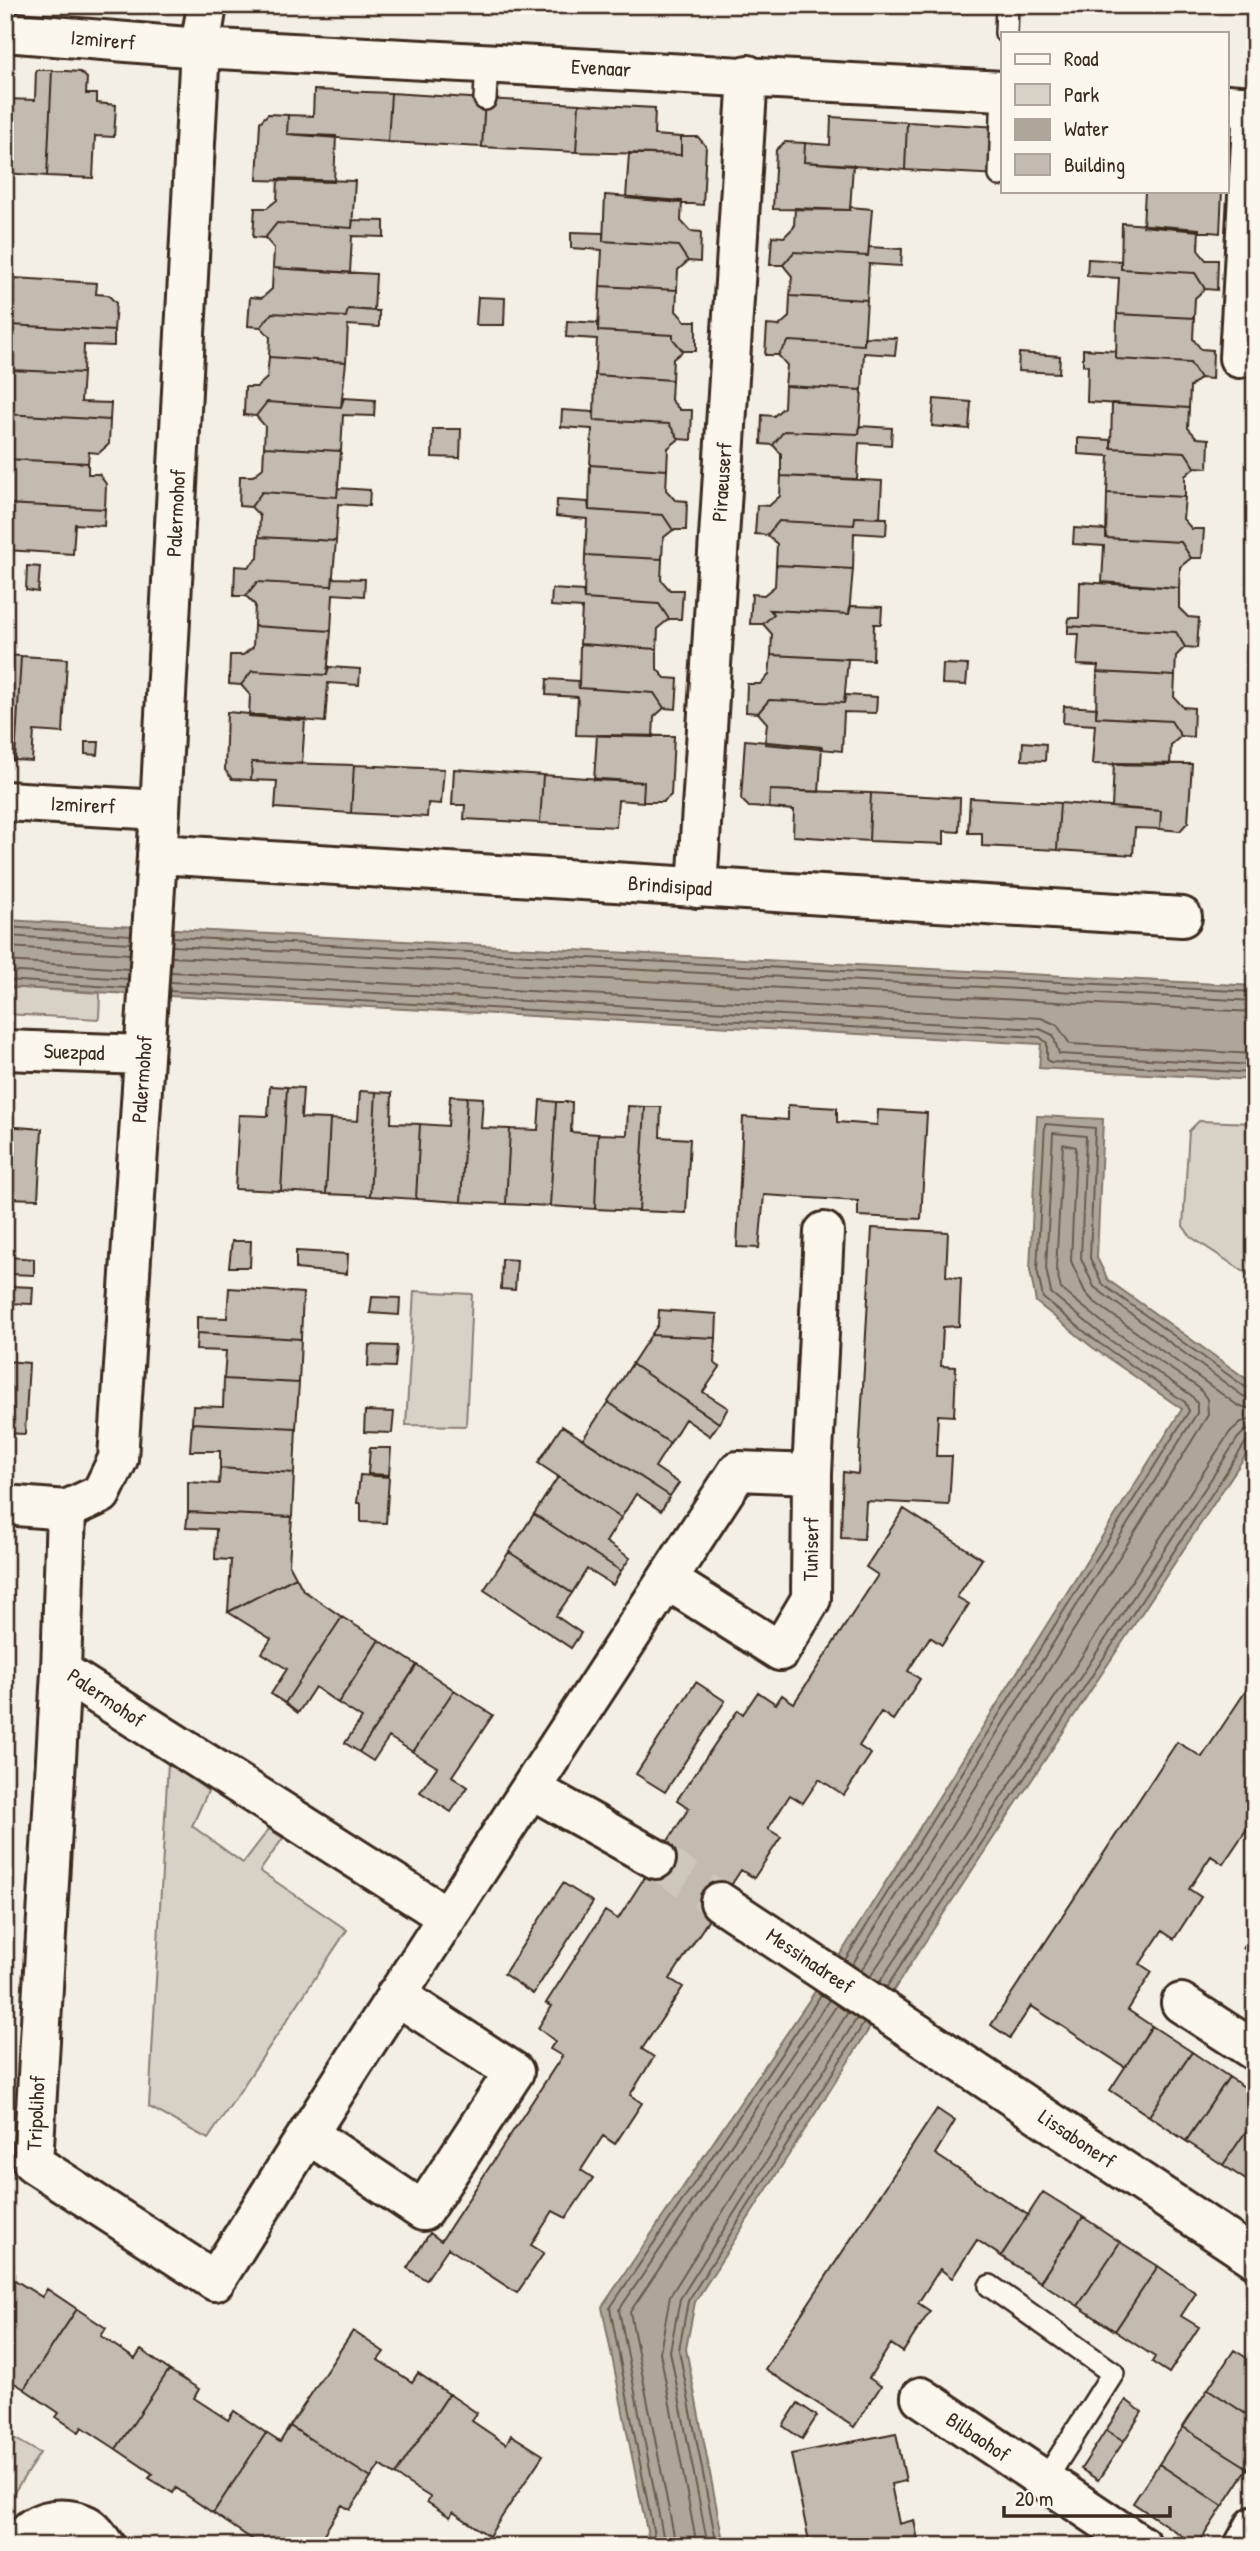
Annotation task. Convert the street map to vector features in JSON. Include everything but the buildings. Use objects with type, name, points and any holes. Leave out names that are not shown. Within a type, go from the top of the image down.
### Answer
[{"type":"street","name":"Palermohof","points":[[207,5],[200,48],[160,810],[118,1459],[102,1494],[66,1510],[61,1671],[446,1916]]},
{"type":"street","name":"Izmirerf","points":[[5,32],[200,48]]},
{"type":"street","name":"Evenaar","points":[[200,48],[486,80],[748,75],[1001,90]]},
{"type":"street","name":"Piraeuserf","points":[[697,888],[748,75]]},
{"type":"street","points":[[1239,358],[1240,105]]},
{"type":"street","name":"Izmirerf","points":[[5,801],[160,810]]},
{"type":"street","name":"Brindisipad","points":[[157,854],[1182,917]]},
{"type":"street","name":"Suezpad","points":[[5,1049],[144,1039]]},
{"type":"street","name":"Tuniserf","points":[[667,1580],[780,1651],[811,1599],[812,1474],[824,1232]]},
{"type":"street","points":[[656,1859],[533,1790],[738,1471],[812,1474]]},
{"type":"street","points":[[5,1506],[66,1510]]},
{"type":"street","name":"Tripolihof","points":[[61,1671],[33,2163],[215,2281],[446,1916],[533,1790]]},
{"type":"street","name":"Messinadreef","points":[[720,1902],[899,2021]]},
{"type":"street","points":[[308,2134],[423,2211],[514,2072],[396,1995]]},
{"type":"street","points":[[1181,2003],[1255,2051]]},
{"type":"street","name":"Lissabonerf","points":[[899,2021],[1255,2258]]},
{"type":"street","name":"Bilbaohof","points":[[920,2397],[1142,2546]]},
{"type":"street","points":[[19,2546],[21,2539],[40,2523],[64,2518],[89,2526],[105,2546]]},
{"type":"street","points":[[1244,2546],[1255,2526]]},
{"type":"lane","points":[[1006,32],[1007,5]]},
{"type":"lane","points":[[1000,175],[1001,147]]},
{"type":"lane","points":[[990,2286],[1113,2373],[1044,2482]]},
{"type":"green space","points":[[5,987],[100,993],[99,1019],[5,1014]]},
{"type":"green space","points":[[1199,1121],[1255,1123],[1255,1279],[1191,1237],[1183,1226],[1189,1131]]},
{"type":"green space","points":[[414,1291],[472,1294],[466,1426],[406,1425]]},
{"type":"green space","points":[[168,1762],[208,1791],[192,1826],[243,1863],[269,1829],[283,1838],[260,1871],[347,1930],[208,2139],[149,2107]]},
{"type":"green space","points":[[5,2433],[40,2453],[5,2506]]},
{"type":"water","points":[[5,920],[1255,986],[1255,1080],[1039,1068],[1041,1044],[5,987]]},
{"type":"water","points":[[1037,1116],[1103,1119],[1097,1258],[1108,1280],[1255,1385],[1255,1441],[913,1960],[695,2302],[686,2349],[724,2546],[650,2546],[602,2307],[843,1950],[1182,1409],[1092,1347],[1036,1302],[1030,1270]]},
{"type":"tunnel","points":[[656,1859],[720,1902]]}]
